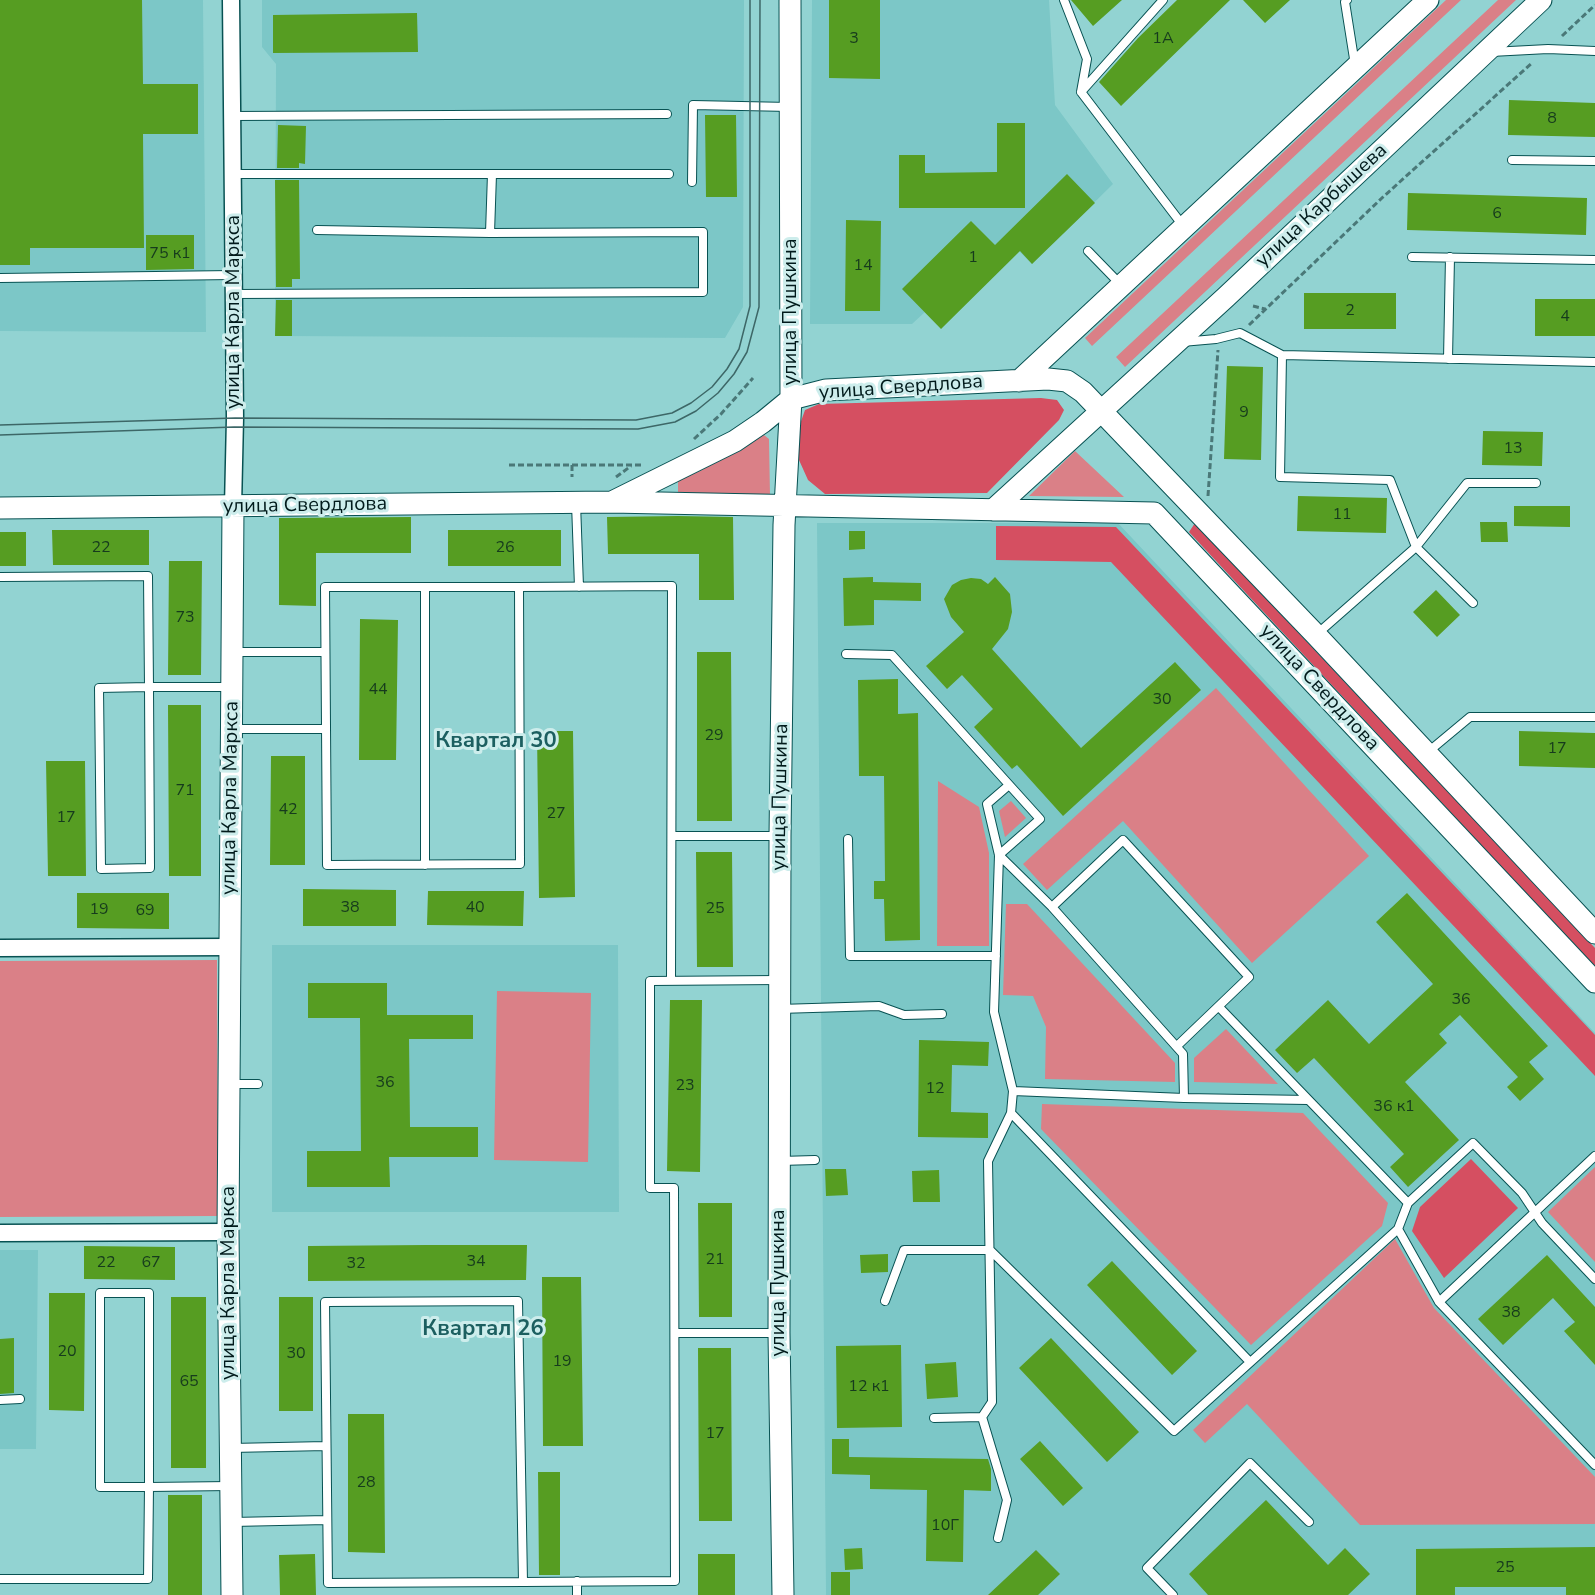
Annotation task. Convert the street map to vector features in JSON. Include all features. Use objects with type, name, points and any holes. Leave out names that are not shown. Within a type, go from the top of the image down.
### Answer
[{"type":"street","name":"улица Карла Маркса","points":[[231,0],[234,294],[228,1232],[232,1595]]},
{"type":"street","name":"улица Пушкина","points":[[783,1595],[779,1333],[780,836],[785,507],[791,399],[790,0]]},
{"type":"street","points":[[1019,381],[1428,0]]},
{"type":"street","name":"улица Карбышева","points":[[1101,411],[1541,0]]},
{"type":"street","name":"улица Свердлова","points":[[611,502],[735,441],[791,399],[826,390],[1048,378],[1067,381],[1083,392],[1316,635],[1595,933]]},
{"type":"street","points":[[993,510],[1101,411]]},
{"type":"street","name":"улица Свердлова","points":[[0,508],[611,502],[1154,513],[1595,982]]},
{"type":"street","points":[[0,948],[229,947]]},
{"type":"street","points":[[0,1233],[228,1232]]},
{"type":"lane","points":[[1064,0],[1087,59],[1082,92],[1185,228]]},
{"type":"lane","points":[[1082,92],[1163,0]]},
{"type":"lane","points":[[1347,0],[1345,3],[1355,69]]},
{"type":"lane","points":[[1487,52],[1548,49],[1595,51]]},
{"type":"lane","points":[[692,182],[693,105],[791,107]]},
{"type":"lane","points":[[232,116],[667,114]]},
{"type":"lane","points":[[1512,160],[1595,161]]},
{"type":"lane","points":[[232,174],[669,174]]},
{"type":"lane","points":[[490,233],[492,174]]},
{"type":"lane","points":[[234,294],[703,292],[703,232],[490,233],[317,230]]},
{"type":"lane","points":[[1088,251],[1123,286]]},
{"type":"lane","points":[[1412,256],[1595,260]]},
{"type":"lane","points":[[1448,359],[1450,257]]},
{"type":"lane","points":[[0,278],[234,276]]},
{"type":"lane","points":[[1176,342],[1216,339],[1240,333],[1282,355],[1595,362]]},
{"type":"lane","points":[[1282,355],[1280,477],[1390,480],[1416,547],[1473,603]]},
{"type":"lane","points":[[1316,635],[1416,547],[1467,483],[1536,483]]},
{"type":"lane","points":[[576,503],[579,586]]},
{"type":"lane","points":[[0,577],[148,576],[149,687],[150,868],[101,869],[99,688],[149,687],[232,687]]},
{"type":"lane","points":[[519,586],[520,864],[327,865],[325,587],[519,586],[672,586],[671,981]]},
{"type":"lane","points":[[425,587],[425,865]]},
{"type":"lane","points":[[232,652],[325,652]]},
{"type":"lane","points":[[846,654],[892,656],[1040,819],[999,855]]},
{"type":"lane","points":[[1425,754],[1470,717],[1595,717]]},
{"type":"lane","points":[[232,729],[326,729]]},
{"type":"lane","points":[[998,1538],[1006,1500],[982,1417],[992,1402],[988,1161],[1011,1113],[1013,1091],[994,1012],[999,855],[987,804],[1009,785]]},
{"type":"lane","points":[[672,836],[780,836]]},
{"type":"lane","points":[[848,839],[850,956],[996,956]]},
{"type":"lane","points":[[1052,908],[1123,840],[1249,977],[1177,1046]]},
{"type":"lane","points":[[999,855],[1052,908],[1184,1054],[1184,1098]]},
{"type":"lane","points":[[524,1582],[518,1301],[326,1302],[328,1583],[524,1582],[577,1581],[675,1581],[674,1188],[650,1188],[650,981],[780,981]]},
{"type":"lane","points":[[780,1009],[879,1006],[904,1015],[942,1014]]},
{"type":"lane","points":[[1219,1007],[1408,1203]]},
{"type":"lane","points":[[228,1084],[258,1084]]},
{"type":"lane","points":[[1013,1091],[1308,1100]]},
{"type":"lane","points":[[1011,1113],[1250,1362]]},
{"type":"lane","points":[[885,1301],[904,1250],[990,1250],[1174,1431],[1398,1229],[1408,1203],[1473,1143],[1522,1193],[1542,1223],[1595,1279]]},
{"type":"lane","points":[[1439,1302],[1595,1156]]},
{"type":"lane","points":[[779,1161],[815,1160]]},
{"type":"lane","points":[[1398,1229],[1439,1302],[1595,1465]]},
{"type":"lane","points":[[0,1579],[148,1579],[149,1487],[149,1293],[100,1293],[100,1487],[149,1487],[230,1486]]},
{"type":"lane","points":[[675,1333],[779,1333]]},
{"type":"lane","points":[[0,1400],[20,1400]]},
{"type":"lane","points":[[934,1418],[982,1417]]},
{"type":"lane","points":[[231,1448],[326,1446]]},
{"type":"lane","points":[[1173,1595],[1147,1568],[1250,1463],[1309,1522]]},
{"type":"lane","points":[[231,1522],[327,1520]]},
{"type":"lane","points":[[577,1581],[577,1595]]},
{"type":"path","points":[[1208,503],[1218,348],[1240,333],[1383,197],[1595,5]]},
{"type":"path","points":[[1253,306],[1265,309]]},
{"type":"path","points":[[691,442],[721,414],[753,378]]},
{"type":"path","points":[[510,465],[650,465]]},
{"type":"path","points":[[572,465],[572,477]]},
{"type":"path","points":[[616,477],[633,465]]},
{"type":"shaded area","points":[[0,0],[203,0],[206,332],[0,331]]},
{"type":"shaded area","points":[[262,0],[744,0],[743,307],[725,338],[275,336],[276,64],[262,47]]},
{"type":"shaded area","points":[[812,0],[1049,0],[1055,105],[1113,184],[1032,264],[1019,251],[925,312],[912,324],[810,324]]},
{"type":"shaded area","points":[[1446,0],[1461,0],[1092,346],[1085,338]]},
{"type":"shaded area","points":[[1498,0],[1516,0],[1125,367],[1116,357]]},
{"type":"shaded area","points":[[1041,398],[1057,400],[1064,410],[1059,420],[987,493],[825,494],[808,480],[799,460],[798,430],[805,410],[819,404]]},
{"type":"shaded area","points":[[764,435],[769,439],[770,496],[678,495],[678,480],[702,470],[758,436]]},
{"type":"shaded area","points":[[1075,451],[1124,497],[1029,496]]},
{"type":"shaded area","points":[[817,523],[1118,523],[1595,1033],[1595,1595],[826,1595]]},
{"type":"shaded area","points":[[1195,523],[1595,948],[1595,967],[1189,532]]},
{"type":"shaded area","points":[[996,526],[1116,527],[1595,1035],[1595,1076],[1111,562],[996,560]]},
{"type":"shaded area","points":[[1216,688],[1369,856],[1252,963],[1123,821],[1047,890],[1023,864]]},
{"type":"shaded area","points":[[938,781],[979,807],[989,853],[989,946],[937,946]]},
{"type":"shaded area","points":[[1011,801],[1026,818],[1005,837],[999,811]]},
{"type":"shaded area","points":[[1006,904],[1027,904],[1175,1063],[1175,1082],[1045,1079],[1046,1027],[1033,996],[1003,995]]},
{"type":"shaded area","points":[[272,945],[618,945],[619,1212],[272,1212]]},
{"type":"shaded area","points":[[217,960],[218,1216],[0,1217],[0,961]]},
{"type":"shaded area","points":[[497,991],[591,993],[588,1162],[494,1160]]},
{"type":"shaded area","points":[[1226,1029],[1278,1084],[1194,1082],[1194,1058]]},
{"type":"shaded area","points":[[1042,1104],[1303,1113],[1388,1203],[1382,1226],[1251,1345],[1041,1129]]},
{"type":"shaded area","points":[[1471,1159],[1518,1208],[1444,1278],[1412,1231],[1420,1207]]},
{"type":"shaded area","points":[[1595,1167],[1595,1262],[1548,1212]]},
{"type":"shaded area","points":[[1395,1239],[1434,1308],[1595,1477],[1595,1524],[1360,1525],[1247,1404],[1205,1443],[1193,1430]]},
{"type":"shaded area","points":[[0,1250],[38,1250],[36,1449],[0,1449]]},
{"type":"building","points":[[0,0],[142,0],[143,84],[198,84],[198,134],[143,134],[144,248],[30,248],[30,265],[0,265]]},
{"type":"building","points":[[829,0],[880,0],[880,79],[829,78]]},
{"type":"building","points":[[1071,0],[1122,0],[1093,26]]},
{"type":"building","points":[[1177,0],[1230,0],[1121,106],[1099,82],[1138,38]]},
{"type":"building","points":[[1243,0],[1290,0],[1265,23]]},
{"type":"building","points":[[417,13],[418,52],[273,53],[273,15]]},
{"type":"building","points":[[1509,100],[1595,103],[1595,137],[1508,135]]},
{"type":"building","points":[[705,115],[736,115],[737,197],[706,197]]},
{"type":"building","points":[[997,123],[1025,123],[1025,208],[899,208],[899,155],[925,155],[925,173],[997,172]]},
{"type":"building","points":[[278,125],[306,126],[305,164],[299,163],[299,168],[277,168]]},
{"type":"building","points":[[1067,174],[1095,203],[1032,264],[1020,251],[941,329],[902,289],[971,221],[995,245]]},
{"type":"building","points":[[275,180],[299,180],[300,279],[292,279],[292,287],[276,287]]},
{"type":"building","points":[[1408,193],[1587,198],[1586,235],[1407,230]]},
{"type":"building","points":[[846,220],[881,221],[880,311],[845,311]]},
{"type":"building","points":[[146,235],[194,235],[194,269],[146,270]]},
{"type":"building","points":[[1304,293],[1396,293],[1396,329],[1304,329]]},
{"type":"building","points":[[1535,299],[1595,299],[1595,336],[1535,336]]},
{"type":"building","points":[[276,300],[292,300],[292,336],[275,336]]},
{"type":"building","points":[[1227,366],[1263,367],[1261,460],[1224,459]]},
{"type":"building","points":[[1483,431],[1543,432],[1542,466],[1482,465]]},
{"type":"building","points":[[1298,496],[1387,498],[1386,533],[1297,531]]},
{"type":"building","points":[[1514,506],[1570,506],[1570,527],[1514,526]]},
{"type":"building","points":[[411,517],[411,553],[316,553],[316,606],[279,605],[279,518]]},
{"type":"building","points":[[607,517],[733,517],[734,600],[699,600],[699,554],[608,554]]},
{"type":"building","points":[[1480,522],[1507,522],[1508,542],[1481,542]]},
{"type":"building","points":[[52,530],[149,530],[149,565],[53,565]]},
{"type":"building","points":[[448,530],[561,530],[561,566],[448,566]]},
{"type":"building","points":[[849,531],[865,531],[865,549],[849,550]]},
{"type":"building","points":[[0,532],[26,532],[26,566],[0,566]]},
{"type":"building","points":[[169,561],[202,561],[201,675],[168,675]]},
{"type":"building","points":[[873,577],[873,582],[921,583],[921,601],[874,600],[874,625],[844,626],[843,578]]},
{"type":"building","points":[[995,577],[1010,594],[1012,612],[1008,629],[992,649],[1081,748],[1175,662],[1201,690],[1063,816],[1017,765],[1012,769],[974,727],[993,709],[962,675],[947,689],[926,666],[964,632],[951,617],[944,599],[952,585],[971,578],[981,579],[988,584]]},
{"type":"building","points":[[1436,590],[1460,615],[1437,637],[1413,612]]},
{"type":"building","points":[[360,619],[398,620],[396,760],[359,760]]},
{"type":"building","points":[[697,652],[731,652],[732,821],[697,821]]},
{"type":"building","points":[[898,679],[898,714],[918,713],[920,940],[885,941],[884,899],[874,899],[874,881],[885,881],[884,776],[859,776],[858,680]]},
{"type":"building","points":[[168,705],[201,705],[201,876],[169,876]]},
{"type":"building","points":[[537,731],[573,731],[575,897],[539,898]]},
{"type":"building","points":[[1519,731],[1595,733],[1595,768],[1519,766]]},
{"type":"building","points":[[271,756],[305,756],[305,865],[270,865]]},
{"type":"building","points":[[46,761],[85,761],[86,876],[48,876]]},
{"type":"building","points":[[696,852],[732,852],[733,967],[697,967]]},
{"type":"building","points":[[303,889],[396,890],[396,926],[303,926]]},
{"type":"building","points":[[428,891],[524,891],[523,926],[427,925]]},
{"type":"building","points":[[77,893],[169,893],[169,929],[77,928]]},
{"type":"building","points":[[1407,893],[1548,1046],[1529,1062],[1544,1079],[1520,1101],[1507,1087],[1518,1077],[1460,1015],[1439,1034],[1447,1043],[1405,1082],[1459,1140],[1408,1187],[1390,1167],[1404,1154],[1314,1058],[1297,1073],[1275,1050],[1328,1000],[1369,1044],[1433,984],[1376,922]]},
{"type":"building","points":[[308,983],[387,983],[387,1015],[473,1015],[473,1039],[409,1039],[410,1127],[478,1127],[478,1157],[389,1157],[390,1187],[307,1187],[307,1151],[361,1151],[360,1018],[308,1018]]},
{"type":"building","points":[[670,1000],[702,1000],[700,1172],[667,1171]]},
{"type":"building","points":[[919,1040],[989,1042],[988,1066],[952,1065],[951,1112],[988,1113],[988,1138],[918,1137]]},
{"type":"building","points":[[825,1169],[846,1169],[848,1195],[826,1196]]},
{"type":"building","points":[[939,1170],[940,1202],[913,1202],[912,1171]]},
{"type":"building","points":[[698,1203],[732,1203],[732,1317],[699,1317]]},
{"type":"building","points":[[527,1245],[526,1280],[308,1281],[308,1246]]},
{"type":"building","points":[[84,1246],[175,1247],[175,1280],[84,1279]]},
{"type":"building","points":[[888,1254],[888,1272],[861,1273],[860,1255]]},
{"type":"building","points":[[1547,1255],[1595,1307],[1595,1365],[1564,1331],[1575,1322],[1553,1298],[1503,1345],[1478,1319]]},
{"type":"building","points":[[1112,1261],[1197,1351],[1172,1375],[1087,1285]]},
{"type":"building","points":[[542,1277],[581,1277],[583,1446],[543,1446]]},
{"type":"building","points":[[49,1293],[85,1293],[84,1411],[49,1410]]},
{"type":"building","points":[[171,1297],[206,1297],[206,1468],[171,1468]]},
{"type":"building","points":[[279,1297],[313,1297],[313,1411],[279,1411]]},
{"type":"building","points":[[14,1338],[14,1393],[0,1394],[0,1339]]},
{"type":"building","points":[[1051,1338],[1139,1432],[1107,1462],[1019,1368]]},
{"type":"building","points":[[901,1345],[902,1427],[837,1428],[836,1346]]},
{"type":"building","points":[[698,1348],[731,1348],[732,1521],[699,1521]]},
{"type":"building","points":[[956,1362],[958,1397],[927,1399],[925,1364]]},
{"type":"building","points":[[348,1414],[384,1414],[385,1553],[348,1552]]},
{"type":"building","points":[[832,1439],[849,1439],[849,1457],[988,1459],[991,1469],[991,1491],[964,1490],[963,1562],[926,1561],[927,1490],[870,1489],[870,1475],[832,1474]]},
{"type":"building","points":[[1040,1441],[1083,1488],[1063,1506],[1020,1459]]},
{"type":"building","points":[[538,1472],[560,1472],[560,1575],[539,1575]]},
{"type":"building","points":[[168,1495],[202,1495],[202,1595],[168,1595]]},
{"type":"building","points":[[1266,1500],[1328,1565],[1345,1548],[1370,1574],[1348,1595],[1208,1595],[1189,1574]]},
{"type":"building","points":[[1595,1547],[1595,1595],[1566,1595],[1566,1587],[1455,1587],[1455,1595],[1416,1595],[1416,1549]]},
{"type":"building","points":[[862,1548],[863,1569],[845,1570],[844,1549]]},
{"type":"building","points":[[1036,1550],[1060,1574],[1038,1595],[988,1595]]},
{"type":"building","points":[[315,1554],[316,1595],[280,1595],[279,1555]]},
{"type":"building","points":[[698,1554],[735,1554],[735,1595],[698,1595]]},
{"type":"building","points":[[831,1572],[850,1572],[850,1595],[831,1595]]},
{"type":"tram line","points":[[0,425],[235,418],[636,420],[672,413],[691,403],[712,387],[727,369],[739,349],[750,306],[750,0]]},
{"type":"tram line","points":[[0,435],[234,427],[638,429],[675,422],[696,411],[718,393],[734,374],[747,352],[759,307],[760,0]]},
{"type":"district","name":"Квартал 30","points":[[496,742]]},
{"type":"district","name":"Квартал 26","points":[[483,1330]]}]
